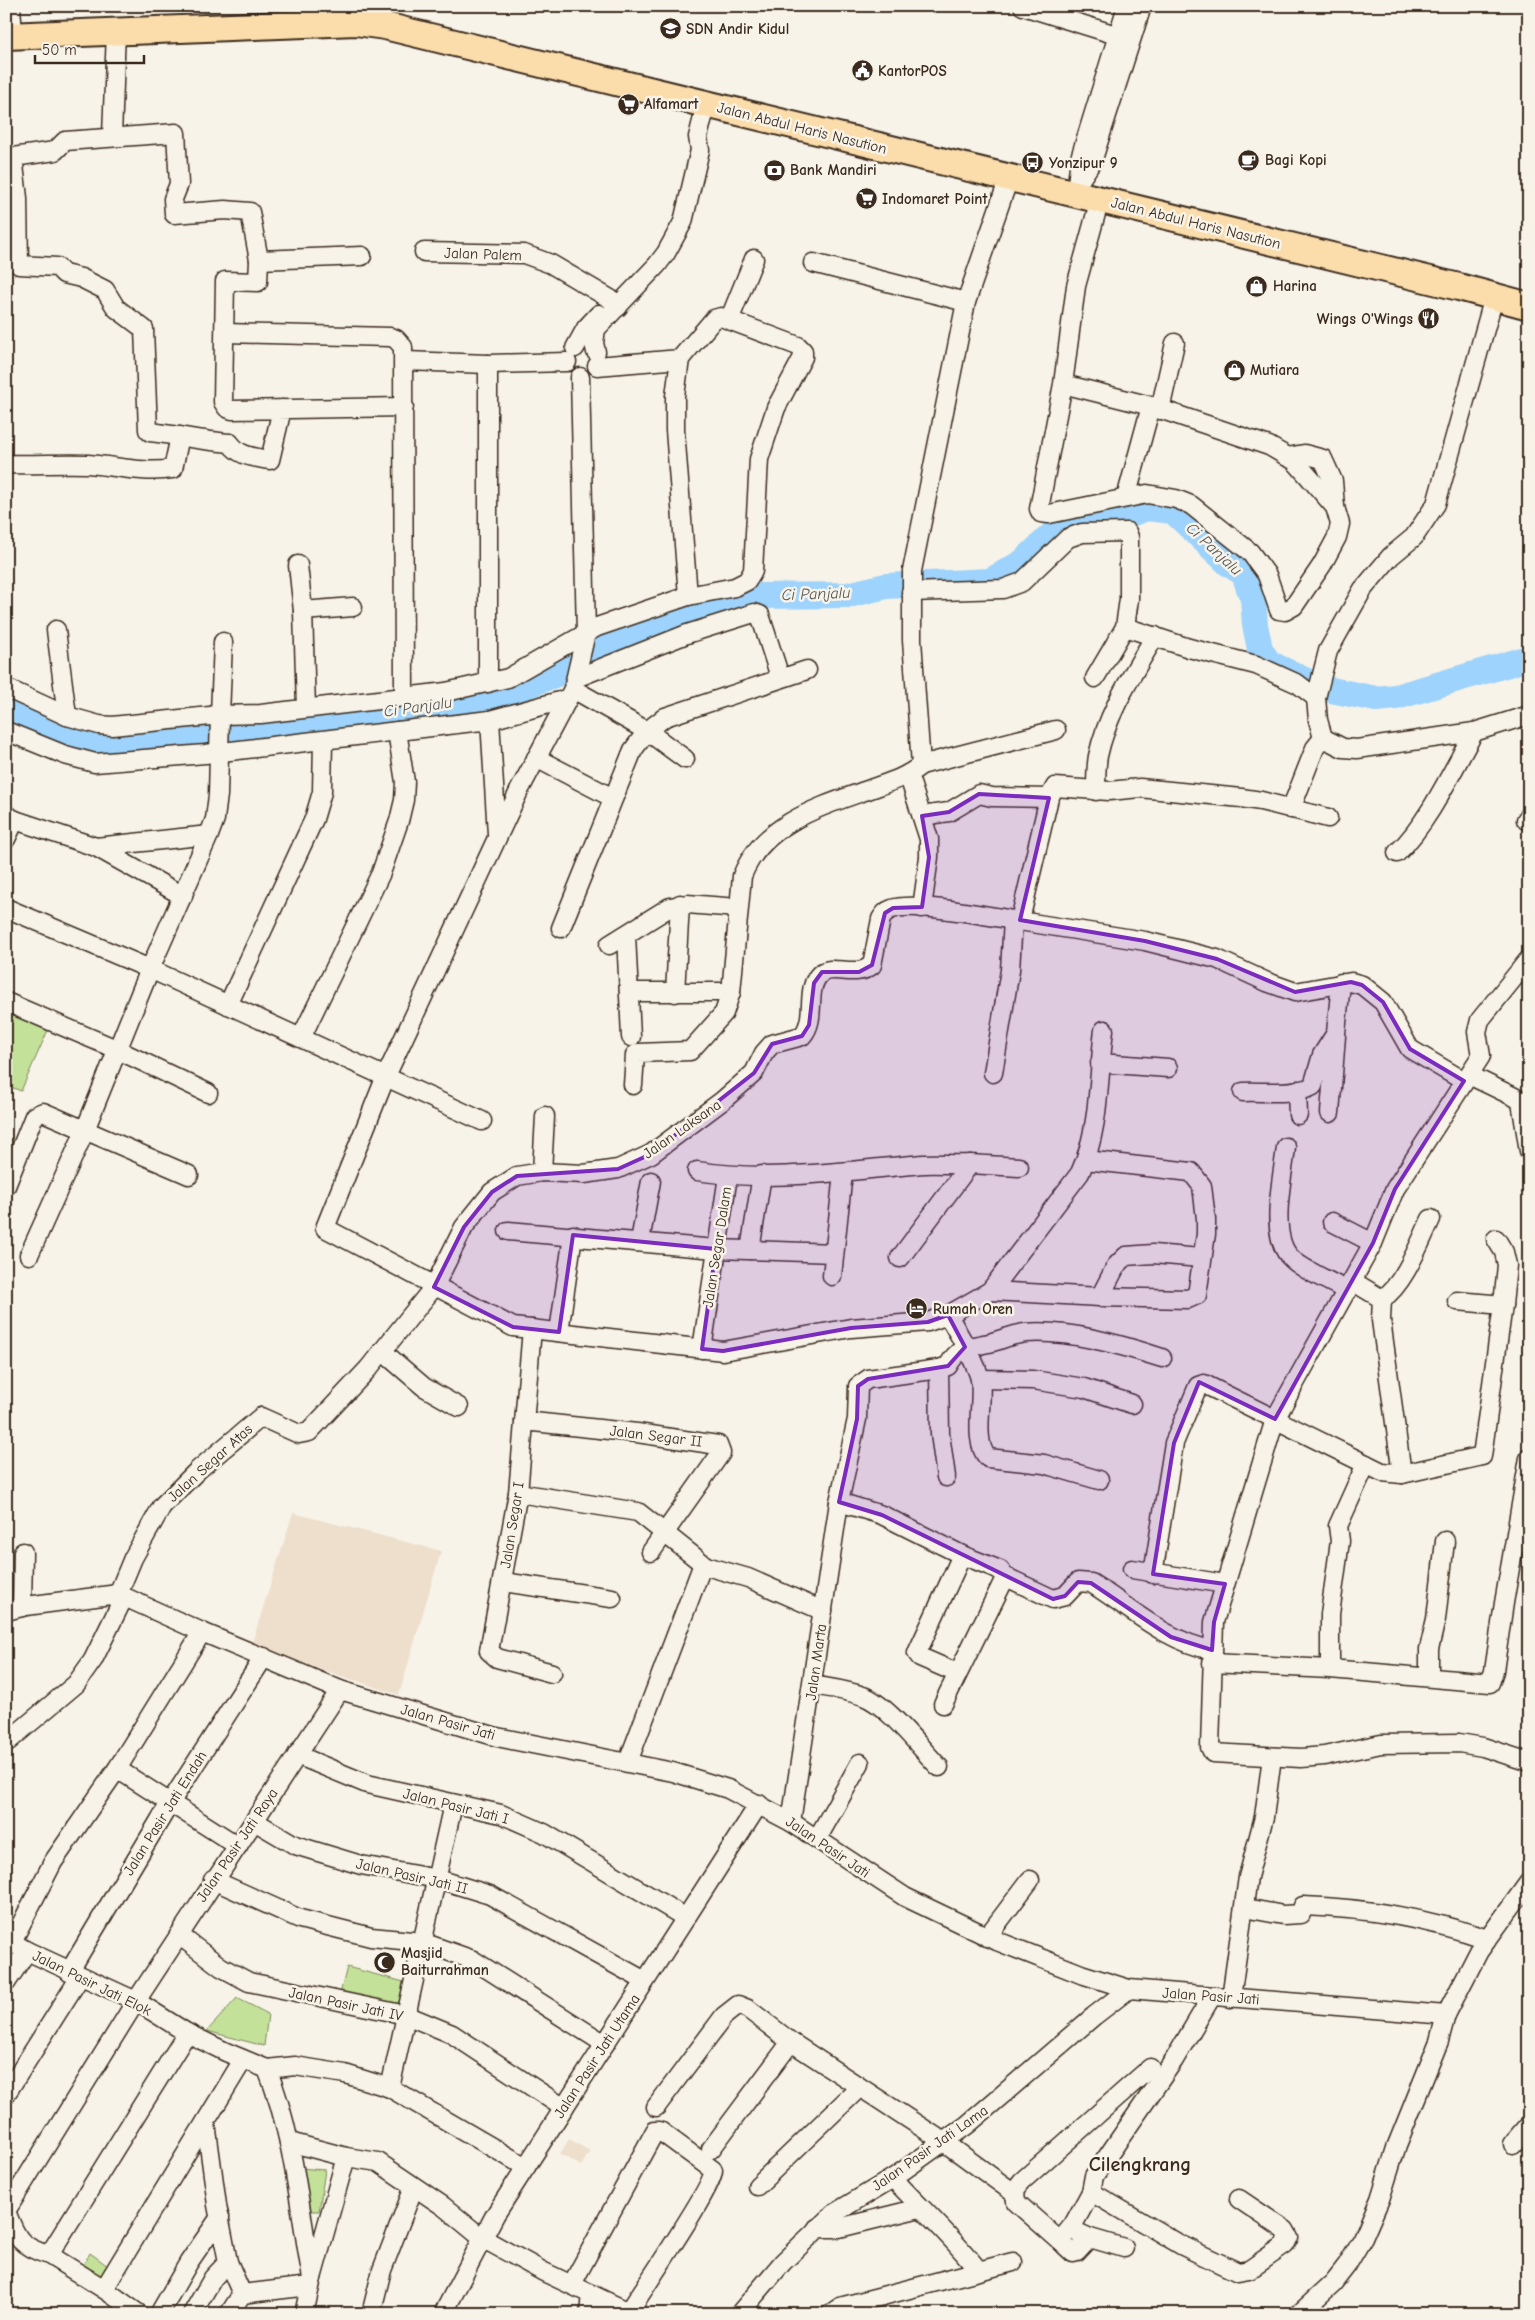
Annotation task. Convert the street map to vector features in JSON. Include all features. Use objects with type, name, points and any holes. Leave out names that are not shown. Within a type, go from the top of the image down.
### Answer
[{"type":"highway","name":"Jalan Abdul Haris Nasution","points":[[10,35],[356,22],[385,26],[1009,178],[1085,191],[1529,306]]},
{"type":"street","points":[[10,35],[11,6]]},
{"type":"street","points":[[1023,6],[1125,37]]},
{"type":"street","points":[[1125,37],[1127,6]]},
{"type":"street","points":[[1063,384],[1156,408],[1269,446],[1295,461],[1335,507],[1340,524],[1337,537],[1322,565],[1294,606],[1286,611],[1279,610],[1268,575],[1250,552],[1191,505],[1176,498],[1147,494],[1049,514],[1041,513],[1039,509],[1063,384],[1076,286],[1085,191],[1101,112],[1125,37],[1142,6]]},
{"type":"street","points":[[112,136],[116,31]]},
{"type":"street","points":[[615,303],[586,328],[571,355],[572,373],[580,377],[590,375],[597,359],[594,343],[596,329],[615,303],[662,251],[674,219],[690,148],[698,137],[706,105]]},
{"type":"street","points":[[282,409],[270,460],[242,455],[230,443],[198,441],[148,430],[144,329],[116,308],[105,290],[95,285],[64,274],[57,267],[13,265],[18,198],[13,157],[55,151],[65,141],[112,136],[176,133],[179,184],[173,199],[174,214],[225,210],[250,212],[258,260],[258,282],[225,281],[223,402],[227,408],[232,410],[282,409],[404,407]]},
{"type":"street","points":[[1009,178],[966,302],[912,571],[915,770],[922,816],[928,834],[929,857],[922,908],[1016,920],[1145,941],[1217,958],[1268,982],[1295,992],[1350,982],[1362,985],[1374,993],[1392,1014],[1407,1045],[1467,1078],[1525,1103],[1529,1150]]},
{"type":"street","name":"Jalan Palem","points":[[424,252],[524,254],[551,264],[615,303]]},
{"type":"street","points":[[258,260],[362,256]]},
{"type":"street","points":[[730,318],[754,259]]},
{"type":"street","points":[[812,262],[966,302]]},
{"type":"street","points":[[1494,296],[1436,504],[1414,537],[1392,556],[1363,589],[1328,651],[1317,696],[1318,720],[1323,738],[1343,748],[1357,749],[1474,732],[1529,715]]},
{"type":"street","points":[[6,688],[67,716],[99,725],[112,726],[219,719],[404,697],[508,678],[585,639],[688,596],[735,587],[748,581],[754,571],[759,459],[767,428],[803,357],[803,351],[798,346],[730,318],[714,319],[680,359],[675,396],[675,430],[688,596]]},
{"type":"street","points":[[225,333],[390,336],[396,339],[403,347],[405,361],[404,697]]},
{"type":"street","points":[[1126,498],[1175,343]]},
{"type":"street","points":[[405,361],[488,364],[571,355],[582,346],[597,359],[680,359]]},
{"type":"street","points":[[488,364],[488,683]]},
{"type":"street","points":[[580,377],[585,639],[574,683],[497,837],[386,1076],[325,1228],[513,1327],[723,1351],[851,1328],[928,1322],[948,1316],[990,1291],[1080,1173],[1086,1160],[1094,1121],[1104,1030]]},
{"type":"street","points":[[6,464],[88,464],[144,471],[173,469],[180,436]]},
{"type":"street","points":[[911,590],[1003,589],[1022,582],[1068,538],[1082,533],[1127,532],[1129,537],[1129,599],[1125,626],[1095,678]]},
{"type":"street","points":[[298,565],[303,612],[306,708]]},
{"type":"street","points":[[303,612],[353,606]]},
{"type":"street","points":[[6,731],[65,755],[94,762],[218,747],[323,741],[490,720],[687,634],[754,612],[760,614],[780,677]]},
{"type":"street","points":[[1125,626],[1256,665],[1298,684],[1317,696]]},
{"type":"street","points":[[56,630],[67,716]]},
{"type":"street","points":[[1096,791],[1098,757],[1106,728],[1126,684],[1155,636]]},
{"type":"street","points":[[29,1255],[84,1131],[150,969],[209,836],[216,811],[222,642]]},
{"type":"street","points":[[561,928],[633,750],[647,731],[665,717],[780,677],[806,670]]},
{"type":"street","points":[[574,683],[647,731],[685,759]]},
{"type":"street","points":[[490,720],[497,837]]},
{"type":"street","points":[[633,1085],[634,1055],[640,1052],[684,1052],[694,1049],[724,1012],[732,992],[742,876],[748,860],[766,839],[809,810],[915,770],[1056,730]]},
{"type":"street","points":[[301,1038],[381,873],[399,821],[404,800],[405,782],[397,732]]},
{"type":"street","points":[[1396,853],[1411,837],[1448,779],[1474,732]]},
{"type":"street","points":[[1291,809],[1315,748],[1323,738]]},
{"type":"street","points":[[228,1005],[314,819],[322,792],[323,741]]},
{"type":"street","points":[[536,758],[613,798]]},
{"type":"street","points":[[993,1073],[1016,920],[1053,789],[1058,787],[1096,791],[1140,788],[1159,790],[1261,801],[1328,818]]},
{"type":"street","points":[[922,816],[949,812],[979,794],[992,797],[1049,798]]},
{"type":"street","points":[[6,839],[11,818],[96,847],[183,896]]},
{"type":"street","points":[[96,847],[209,836]]},
{"type":"street","points":[[610,945],[670,907],[680,904],[738,908]]},
{"type":"street","points":[[675,993],[680,904]]},
{"type":"street","points":[[6,908],[150,969],[482,1121]]},
{"type":"street","name":"Jalan Laksana","points":[[434,1287],[464,1227],[492,1192],[517,1176],[542,1172],[584,1174],[618,1169],[651,1154],[722,1101],[754,1073],[764,1053],[772,1044],[802,1036],[809,1025],[814,983],[822,972],[864,971],[872,965],[881,919],[885,913],[893,908],[922,908]]},
{"type":"street","points":[[626,935],[631,1037]]},
{"type":"street","points":[[1529,960],[1480,1020],[1477,1032],[1480,1056],[1395,1189],[1373,1243],[1275,1419],[1214,1622],[1211,1751],[1213,1753],[1272,1757],[1324,1756],[1381,1744],[1460,1743],[1483,1747],[1529,1762]]},
{"type":"street","points":[[1330,1113],[1342,983]]},
{"type":"street","points":[[629,992],[732,992]]},
{"type":"street","points":[[6,1002],[116,1049],[208,1093]]},
{"type":"street","points":[[1243,1092],[1297,1090],[1313,1086],[1322,1055],[1336,1033]]},
{"type":"street","points":[[1100,1063],[1168,1068]]},
{"type":"street","points":[[1297,1090],[1298,1115]]},
{"type":"street","points":[[6,1186],[38,1112],[43,1112],[189,1175]]},
{"type":"street","points":[[542,1172],[545,1116]]},
{"type":"street","points":[[1286,1147],[1278,1232],[1287,1254],[1350,1286],[1369,1289],[1382,1299]]},
{"type":"street","points":[[990,1291],[1100,1297],[1188,1299],[1197,1295],[1206,1234],[1202,1186],[1191,1172],[1086,1160]]},
{"type":"street","points":[[728,1176],[843,1173],[926,1164],[1019,1166]]},
{"type":"street","points":[[900,1258],[970,1164]]},
{"type":"street","name":"Jalan Segar Dalam","points":[[697,1171],[728,1176],[702,1349]]},
{"type":"street","points":[[832,1276],[843,1173]]},
{"type":"street","points":[[750,1250],[762,1175]]},
{"type":"street","points":[[640,1241],[650,1181]]},
{"type":"street","points":[[1382,1299],[1390,1294],[1431,1219]]},
{"type":"street","points":[[1332,1222],[1373,1243]]},
{"type":"street","points":[[508,1231],[716,1249],[834,1253]]},
{"type":"street","points":[[559,1332],[573,1236]]},
{"type":"street","points":[[1153,1574],[1174,1443],[1198,1386],[1204,1384],[1382,1472],[1402,1474],[1482,1456],[1504,1305],[1507,1265],[1504,1252],[1496,1239]]},
{"type":"street","points":[[1100,1297],[1116,1266],[1126,1256],[1153,1254],[1201,1258]]},
{"type":"street","name":"Jalan Segar Atas","points":[[121,1595],[133,1558],[162,1506],[198,1470],[223,1451],[261,1417],[299,1434],[309,1432],[382,1351],[434,1287]]},
{"type":"street","points":[[1382,1299],[1381,1320],[1402,1474]]},
{"type":"street","points":[[1457,1302],[1504,1305]]},
{"type":"street","points":[[948,1316],[980,1378],[979,1422],[983,1454],[988,1458],[1044,1464],[1099,1480]]},
{"type":"street","name":"Jalan Segar I","points":[[532,1329],[518,1493],[489,1651],[497,1658],[552,1673]]},
{"type":"street","points":[[946,1476],[940,1434],[939,1369],[948,1366],[953,1357],[965,1347],[1025,1333],[1035,1333],[1073,1336],[1128,1347],[1162,1358]]},
{"type":"street","points":[[382,1351],[419,1383],[459,1408]]},
{"type":"street","name":"Jalan Marta","points":[[791,1822],[839,1502],[857,1419],[858,1386],[868,1379],[939,1369]]},
{"type":"street","points":[[980,1378],[1033,1380],[1084,1388],[1132,1404]]},
{"type":"street","name":"Jalan Segar II","points":[[524,1422],[637,1433],[718,1445],[721,1453],[651,1552]]},
{"type":"street","points":[[839,1502],[882,1515],[962,1555],[1000,1570],[1004,1576],[1053,1599],[1065,1596],[1082,1582],[1120,1601],[1171,1637],[1212,1656],[1490,1683],[1529,1458]]},
{"type":"street","points":[[1330,1668],[1330,1614],[1340,1541],[1338,1526],[1366,1464]]},
{"type":"street","points":[[518,1493],[638,1512],[706,1566],[748,1578],[823,1611]]},
{"type":"street","points":[[1429,1677],[1428,1649],[1436,1619],[1445,1541]]},
{"type":"street","points":[[23,1552],[14,1609],[121,1595]]},
{"type":"street","points":[[957,1673],[920,1657],[917,1653],[962,1555]]},
{"type":"street","points":[[628,1762],[701,1569],[706,1566]]},
{"type":"street","points":[[1132,1569],[1153,1574],[1189,1577],[1225,1584]]},
{"type":"street","points":[[943,1704],[1004,1580],[1004,1576]]},
{"type":"street","points":[[503,1582],[612,1598]]},
{"type":"street","points":[[6,1742],[76,1684],[93,1660],[121,1595]]},
{"type":"street","name":"Jalan Pasir Jati","points":[[121,1595],[202,1632],[340,1690],[497,1737],[673,1772],[728,1789],[791,1822],[905,1897],[987,1936],[1081,1974],[1129,1989],[1446,2015]]},
{"type":"street","name":"Jalan Pasir Jati Elok","points":[[202,1632],[117,1769],[53,1862],[15,1934],[15,1944],[75,1974],[136,2001],[186,2033],[267,2069]]},
{"type":"street","name":"Jalan Pasir Jati Endah","points":[[6,2094],[170,1803],[264,1657]]},
{"type":"street","points":[[813,1685],[864,1696],[872,1701],[906,1730],[910,1738],[938,1767]]},
{"type":"street","name":"Jalan Pasir Jati Raya","points":[[6,2211],[136,2001],[340,1690]]},
{"type":"street","name":"Jalan Pasir Jati I","points":[[297,1755],[367,1784],[502,1814],[544,1832],[686,1918]]},
{"type":"street","points":[[1231,1998],[1248,1877],[1268,1792],[1272,1757]]},
{"type":"street","points":[[817,1839],[860,1763]]},
{"type":"street","points":[[117,1769],[238,1846]]},
{"type":"street","points":[[390,2088],[438,1879],[453,1804]]},
{"type":"street","name":"Jalan Pasir Jati Utama","points":[[444,2314],[482,2238],[759,1804]]},
{"type":"street","name":"Jalan Pasir Jati II","points":[[254,1821],[304,1848],[361,1865],[438,1879],[490,1895],[645,1982]]},
{"type":"street","points":[[214,1880],[300,1919],[371,1937],[422,1942],[472,1960],[605,2044]]},
{"type":"street","points":[[987,1936],[1030,1880]]},
{"type":"street","points":[[1299,2314],[1333,2283],[1347,2265],[1363,2238],[1380,2199],[1397,2145],[1439,2041],[1446,2015],[1469,1967],[1529,1882]]},
{"type":"street","points":[[1245,1908],[1284,1915],[1301,1914],[1303,1906],[1368,1911],[1436,1924],[1487,1939]]},
{"type":"street","name":"Jalan Pasir Jati IV","points":[[179,1935],[221,1967],[249,1982],[406,2015],[452,2034],[564,2108]]},
{"type":"street","points":[[6,1983],[27,1951]]},
{"type":"street","name":"Jalan Pasir Jati Lama","points":[[738,2314],[783,2262],[833,2214],[893,2178],[944,2142],[1022,2080],[1094,2016],[1129,1989]]},
{"type":"street","points":[[1065,2235],[1091,2192],[1094,2176],[1174,2060],[1212,1996]]},
{"type":"street","points":[[656,2107],[724,2016],[738,2005],[748,2009],[791,2042],[944,2142],[1014,2193],[1016,2202],[1065,2235],[1073,2253],[1077,2252],[1090,2238],[1124,2248]]},
{"type":"street","points":[[49,2255],[186,2033]]},
{"type":"street","points":[[711,2149],[791,2042]]},
{"type":"street","points":[[104,2289],[244,2060]]},
{"type":"street","points":[[311,2282],[289,2142],[278,2096],[267,2069],[295,2066],[345,2074],[390,2088],[526,2167]]},
{"type":"street","points":[[1014,2193],[1022,2181],[1150,2068]]},
{"type":"street","points":[[757,2186],[859,2088]]},
{"type":"street","points":[[206,2123],[228,2262],[242,2294]]},
{"type":"street","points":[[1513,2144],[1529,2125]]},
{"type":"street","points":[[289,2142],[346,2157],[378,2162],[443,2206],[482,2238],[544,2272],[628,2313],[700,2199],[713,2174],[712,2170],[660,2131],[653,2134],[572,2284]]},
{"type":"street","points":[[304,2314],[311,2282],[346,2157]]},
{"type":"street","points":[[893,2178],[920,2208],[941,2226],[978,2270]]},
{"type":"street","points":[[371,2314],[382,2270],[414,2186]]},
{"type":"street","points":[[1091,2192],[1182,2245],[1238,2272],[1249,2270],[1285,2245],[1289,2237],[1285,2230],[1239,2199]]},
{"type":"street","points":[[817,2228],[840,2228],[920,2208]]},
{"type":"street","points":[[6,2211],[14,2234],[27,2247],[49,2255],[104,2289],[139,2314]]},
{"type":"street","points":[[159,2314],[189,2262],[220,2217]]},
{"type":"street","points":[[192,2314],[213,2278],[228,2262]]},
{"type":"street","points":[[830,2314],[840,2306],[1013,2262]]},
{"type":"street","points":[[229,2314],[242,2294],[311,2282]]},
{"type":"street","points":[[588,2314],[592,2294]]},
{"type":"highlighted area","points":[[979,794],[1049,798],[1020,920],[1145,941],[1217,959],[1295,992],[1351,982],[1362,985],[1383,1002],[1410,1049],[1464,1081],[1395,1189],[1373,1243],[1275,1419],[1199,1382],[1174,1443],[1153,1574],[1225,1584],[1214,1622],[1212,1650],[1171,1637],[1091,1583],[1078,1582],[1065,1596],[1053,1599],[882,1515],[839,1502],[857,1419],[858,1386],[868,1379],[948,1366],[965,1347],[948,1315],[928,1322],[851,1328],[723,1351],[702,1349],[716,1249],[573,1235],[559,1332],[513,1327],[434,1287],[464,1227],[492,1192],[517,1176],[618,1169],[651,1154],[754,1073],[772,1044],[802,1036],[809,1025],[814,983],[822,972],[859,972],[872,965],[885,913],[893,908],[922,907],[929,857],[922,816],[949,812]]},
{"type":"shaded area","points":[[293,1513],[441,1551],[399,1695],[251,1646]]},
{"type":"shaded area","points":[[569,2139],[590,2151],[581,2166],[560,2154]]},
{"type":"green space","points":[[6,1010],[48,1030],[21,1091],[6,1085]]},
{"type":"green space","points":[[347,1967],[404,1982],[397,2009],[340,1994]]},
{"type":"green space","points":[[237,1998],[268,2014],[264,2046],[207,2031]]},
{"type":"green space","points":[[299,2168],[325,2170],[319,2211],[301,2211]]},
{"type":"green space","points":[[90,2253],[108,2266],[99,2279],[82,2267]]},
{"type":"waterway","name":"Ci Panjalu","points":[[6,712],[90,745],[246,731],[471,700],[511,692],[567,670],[624,634],[744,596],[848,595],[886,586],[990,581],[1023,562],[1059,528],[1116,519],[1147,508],[1173,511],[1229,564],[1244,574],[1253,599],[1255,625],[1260,649],[1269,663],[1321,688],[1376,699],[1396,697],[1529,658]]},
{"type":"place","name":"SDN Andir Kidul","points":[[670,29]]},
{"type":"place","name":"KantorPOS","points":[[862,71]]},
{"type":"place","name":"Alfamart","points":[[628,104]]},
{"type":"place","name":"Bagi Kopi","points":[[1249,160]]},
{"type":"place","name":"Yonzipur 9","points":[[1033,163]]},
{"type":"place","name":"Bank Mandiri","points":[[774,170]]},
{"type":"place","name":"Indomaret Point","points":[[866,199]]},
{"type":"place","name":"Harina","points":[[1257,286]]},
{"type":"place","name":"Wings O'Wings","points":[[1429,319]]},
{"type":"place","name":"Mutiara","points":[[1234,370]]},
{"type":"place","name":"Rumah Oren","points":[[917,1309]]},
{"type":"place","name":"Masjid Baiturrahman","points":[[385,1962]]},
{"type":"district","name":"Cilengkrang","points":[[1140,2164]]}]
